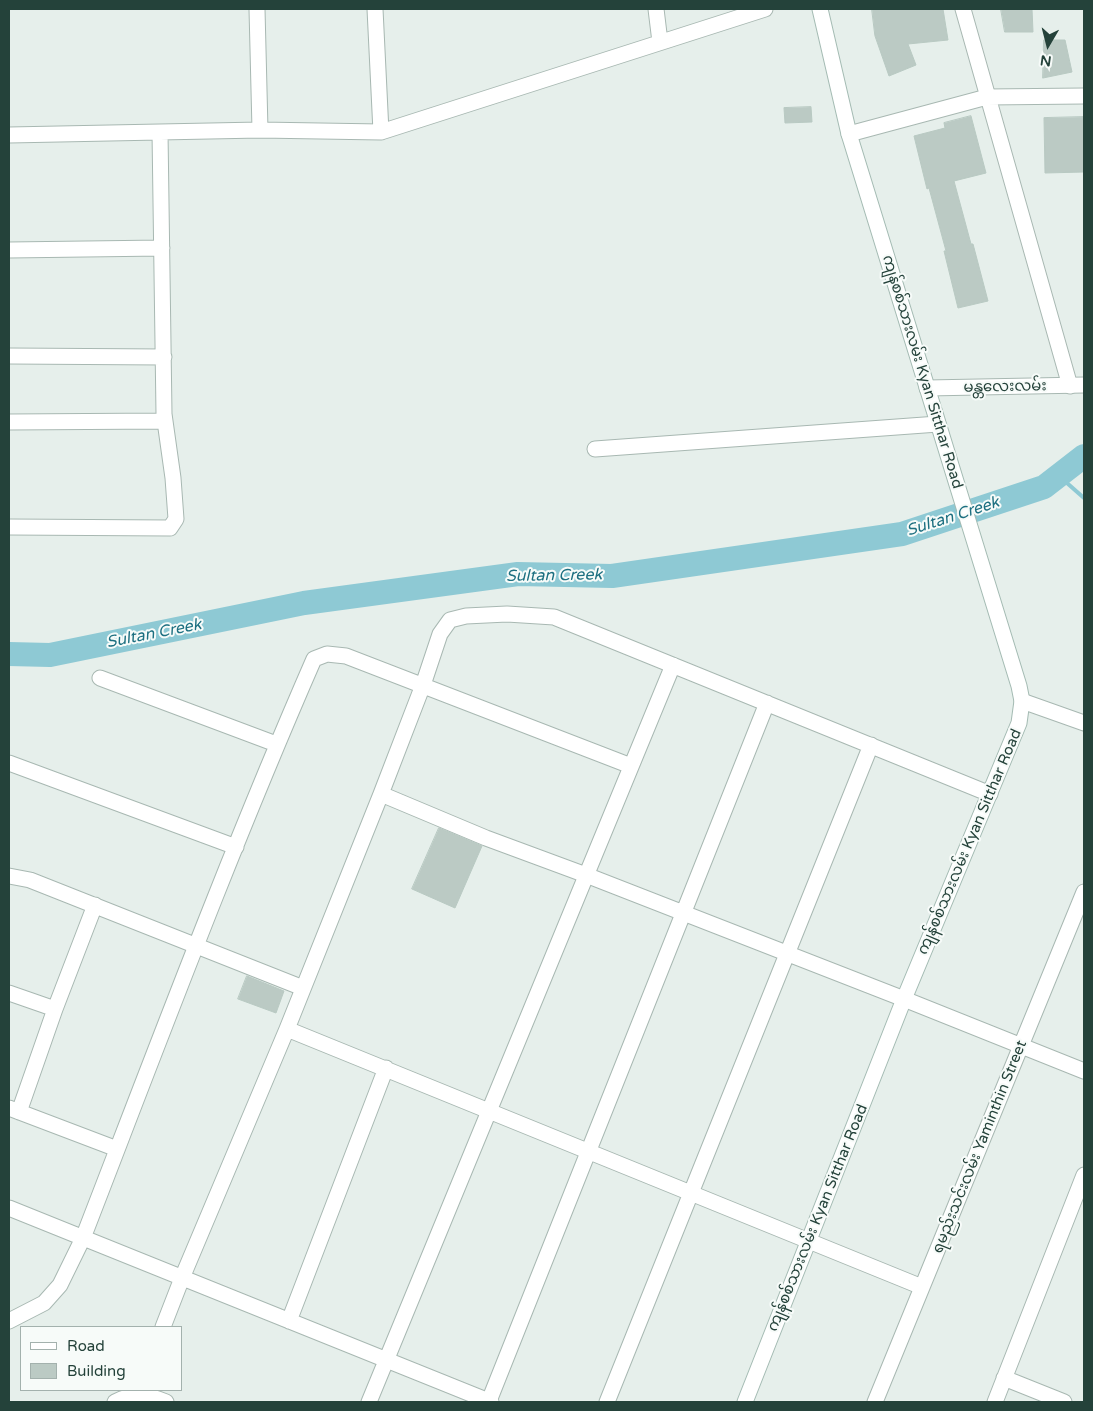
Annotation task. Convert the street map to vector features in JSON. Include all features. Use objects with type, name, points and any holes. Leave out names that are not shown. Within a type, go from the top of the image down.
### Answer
[{"type":"street","points":[[257,9],[260,130]]},
{"type":"street","points":[[375,9],[381,132]]},
{"type":"street","points":[[656,9],[660,42]]},
{"type":"street","points":[[9,135],[260,130],[381,132],[765,9]]},
{"type":"street","name":"ကျန်စစ်သားလမ်း Kyan Sitthar Road","points":[[746,1402],[904,999],[1019,723],[1022,700],[1020,686],[849,134],[820,9]]},
{"type":"street","points":[[963,9],[987,97],[1077,385]]},
{"type":"street","points":[[849,134],[987,97],[1084,96]]},
{"type":"street","points":[[9,527],[170,528],[176,519],[165,421],[160,132]]},
{"type":"street","points":[[9,250],[162,248]]},
{"type":"street","points":[[9,356],[164,357]]},
{"type":"street","name":"မန္တလေးလမ်း","points":[[927,388],[1077,385]]},
{"type":"street","points":[[9,422],[165,421]]},
{"type":"street","points":[[595,449],[938,424]]},
{"type":"street","points":[[163,1326],[287,1028],[381,794],[423,685],[440,634],[450,620],[466,616],[507,614],[554,617],[990,794]]},
{"type":"street","points":[[9,1321],[44,1303],[60,1285],[83,1238],[276,744],[314,659],[327,654],[346,656],[631,766]]},
{"type":"street","points":[[370,1402],[673,665]]},
{"type":"street","points":[[100,678],[276,744]]},
{"type":"street","points":[[1022,700],[1084,723]]},
{"type":"street","points":[[9,1208],[490,1402],[767,703]]},
{"type":"street","points":[[607,1402],[871,745]]},
{"type":"street","points":[[9,763],[236,847]]},
{"type":"street","points":[[381,794],[486,838],[586,875],[1084,1071]]},
{"type":"street","points":[[9,876],[30,880],[303,988]]},
{"type":"street","name":"ရမည်းသင်းလမ်း Yaminthin Street","points":[[875,1402],[1084,892]]},
{"type":"street","points":[[95,905],[14,1110],[117,1148]]},
{"type":"street","points":[[9,993],[55,1008]]},
{"type":"street","points":[[287,1028],[922,1287]]},
{"type":"street","points":[[289,1321],[386,1068]]},
{"type":"street","points":[[994,1402],[1084,1174]]},
{"type":"street","points":[[1004,1378],[1064,1402]]},
{"type":"street","points":[[116,1402],[138,1392],[166,1402]]},
{"type":"building","points":[[872,9],[943,9],[948,40],[908,44],[916,65],[889,76],[875,36]]},
{"type":"building","points":[[1001,9],[1032,9],[1033,32],[1005,32]]},
{"type":"building","points":[[1044,40],[1065,40],[1072,72],[1043,78]]},
{"type":"building","points":[[811,107],[812,122],[785,123],[784,108]]},
{"type":"building","points":[[971,116],[986,173],[954,181],[988,301],[958,308],[944,251],[946,251],[929,188],[927,189],[914,136],[945,128],[944,123]]},
{"type":"building","points":[[1084,117],[1084,172],[1045,173],[1044,118]]},
{"type":"building","points":[[439,828],[482,846],[455,908],[412,889]]},
{"type":"building","points":[[247,976],[284,991],[276,1013],[238,999]]},
{"type":"waterway","name":"Sultan Creek","points":[[9,654],[50,655],[304,603],[518,574],[612,576],[902,534],[1044,487],[1084,456]]},
{"type":"waterway","points":[[1059,476],[1084,498]]}]
